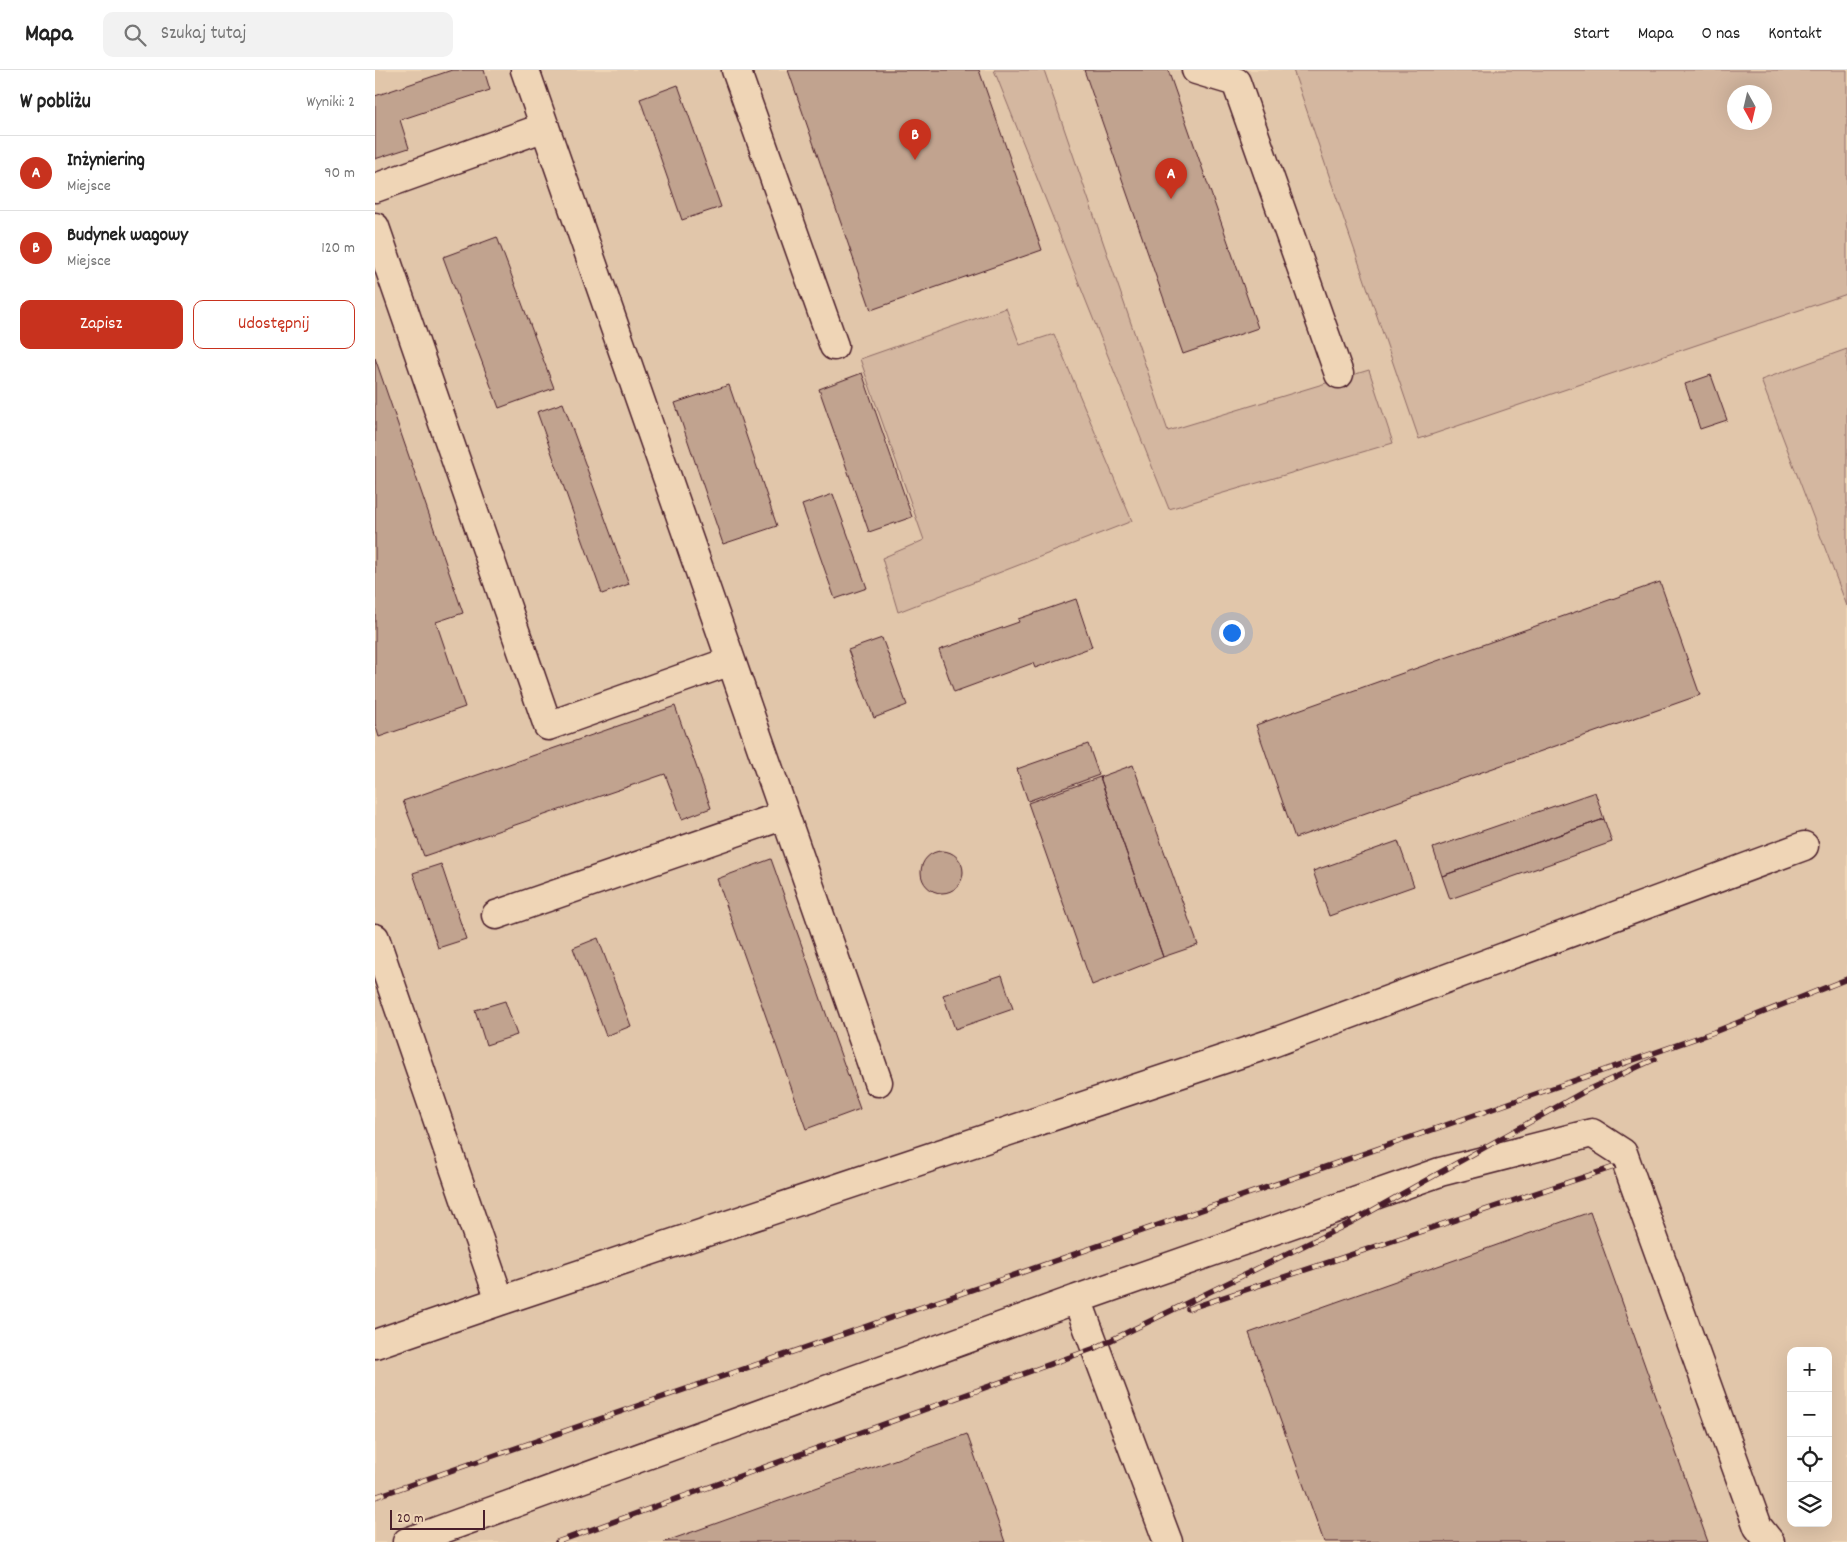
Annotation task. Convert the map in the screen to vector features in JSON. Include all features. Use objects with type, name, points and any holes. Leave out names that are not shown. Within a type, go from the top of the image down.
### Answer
[{"type":"lane","points":[[525,70],[877,1082]]},
{"type":"lane","points":[[736,70],[834,346]]},
{"type":"lane","points":[[1196,70],[1240,76],[1339,374]]},
{"type":"lane","points":[[375,188],[545,127]]},
{"type":"lane","points":[[375,227],[548,726],[731,661]]},
{"type":"lane","points":[[496,915],[785,815]]},
{"type":"lane","points":[[375,1344],[500,1300],[1272,1043],[1804,846]]},
{"type":"lane","points":[[375,938],[500,1300]]},
{"type":"lane","points":[[407,1542],[1077,1299],[1440,1172],[1592,1133],[1623,1153],[1758,1527],[1770,1542]]},
{"type":"lane","points":[[1077,1299],[1168,1542]]},
{"type":"shaded area","points":[[375,70],[1847,70],[1847,1542],[375,1542]]},
{"type":"shaded area","points":[[994,70],[1044,70],[1168,431],[1369,370],[1393,443],[1169,509]]},
{"type":"shaded area","points":[[1293,70],[1847,70],[1847,294],[1419,439]]},
{"type":"shaded area","points":[[1006,308],[1020,345],[1054,334],[1132,521],[898,612],[882,558],[924,540],[860,359]]},
{"type":"shaded area","points":[[1847,349],[1847,606],[1761,380]]},
{"type":"building","points":[[452,70],[484,70],[490,90],[400,120],[409,148],[375,159],[375,96]]},
{"type":"building","points":[[788,70],[979,70],[1042,250],[871,310]]},
{"type":"building","points":[[1084,70],[1168,70],[1258,328],[1183,354]]},
{"type":"building","points":[[678,85],[721,207],[682,220],[640,99]]},
{"type":"building","points":[[497,237],[554,388],[499,408],[443,257]]},
{"type":"building","points":[[375,358],[463,613],[436,622],[465,707],[379,737],[375,724]]},
{"type":"building","points":[[862,373],[912,517],[869,532],[819,389]]},
{"type":"building","points":[[1711,375],[1727,420],[1700,429],[1685,384]]},
{"type":"building","points":[[729,385],[777,526],[723,544],[675,403]]},
{"type":"building","points":[[563,403],[629,584],[602,594],[537,412]]},
{"type":"building","points":[[833,494],[867,588],[835,599],[802,505]]},
{"type":"building","points":[[1660,582],[1700,695],[1295,838],[1256,725]]},
{"type":"building","points":[[1076,599],[1092,647],[1035,668],[1033,663],[954,692],[939,650],[1019,622],[1018,619]]},
{"type":"building","points":[[882,638],[907,705],[874,718],[848,650]]},
{"type":"building","points":[[675,706],[711,808],[682,819],[665,774],[424,856],[403,801]]},
{"type":"building","points":[[1088,744],[1099,775],[1028,801],[1017,769]]},
{"type":"building","points":[[1133,765],[1198,945],[1163,957],[1100,777]]},
{"type":"building","points":[[1100,777],[1163,957],[1092,985],[1028,803]]},
{"type":"building","points":[[1595,792],[1604,819],[1442,876],[1433,848]]},
{"type":"building","points":[[1604,819],[1612,842],[1450,899],[1442,876]]},
{"type":"building","points":[[1398,841],[1414,886],[1329,916],[1313,871]]},
{"type":"building","points":[[942,851],[957,857],[963,872],[957,887],[942,893],[927,887],[921,872],[927,857]]},
{"type":"building","points":[[771,859],[860,1109],[806,1129],[717,879]]},
{"type":"building","points":[[441,864],[466,939],[438,948],[413,873]]},
{"type":"building","points":[[598,938],[631,1026],[606,1036],[573,948]]},
{"type":"building","points":[[1002,975],[1013,1009],[955,1029],[943,995]]},
{"type":"building","points":[[505,1001],[517,1035],[486,1045],[475,1010]]},
{"type":"building","points":[[1590,1212],[1708,1542],[1324,1542],[1249,1333]]},
{"type":"building","points":[[967,1434],[1005,1542],[664,1542]]},
{"type":"railway","points":[[375,1497],[1714,1032],[1847,979]]},
{"type":"railway","points":[[557,1542],[1095,1348],[1350,1223],[1587,1090],[1655,1059]]},
{"type":"railway","points":[[1188,1309],[1614,1167]]},
{"type":"place","name":"Budynek wagowy","points":[[915,160]]},
{"type":"place","name":"Inżyniering","points":[[1171,199]]}]
